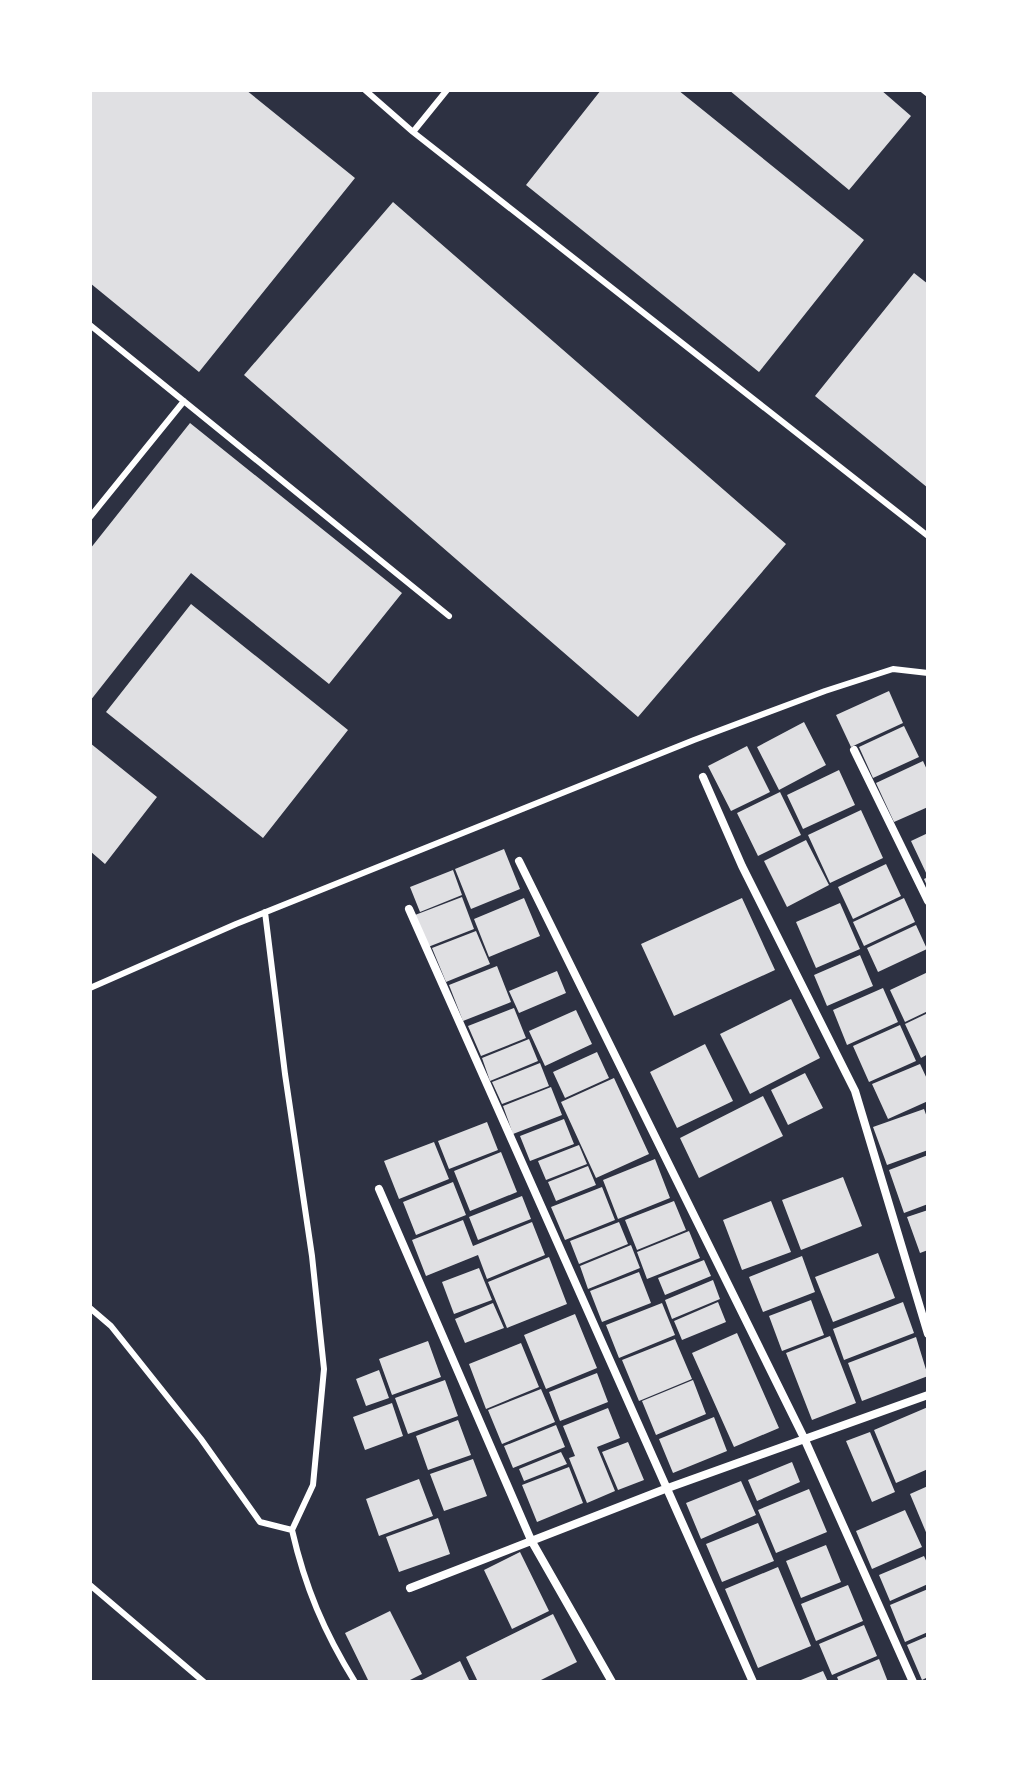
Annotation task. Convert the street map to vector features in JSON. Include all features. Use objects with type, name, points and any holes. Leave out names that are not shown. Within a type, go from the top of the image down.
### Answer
[{"type":"street","points":[[854,750],[928,901]]},
{"type":"street","points":[[703,777],[742,866],[855,1091],[928,1334]]},
{"type":"street","points":[[519,861],[804,1438],[913,1682]]},
{"type":"street","points":[[409,909],[753,1682]]},
{"type":"street","points":[[379,1189],[531,1540],[612,1682]]},
{"type":"street","points":[[410,1588],[665,1489],[928,1395]]},
{"type":"lane","points":[[365,90],[413,132],[928,536]]},
{"type":"lane","points":[[413,132],[447,90]]},
{"type":"lane","points":[[923,90],[928,94]]},
{"type":"lane","points":[[90,325],[449,616]]},
{"type":"lane","points":[[90,517],[184,401]]},
{"type":"lane","points":[[90,988],[265,912],[694,740],[893,669],[928,673]]},
{"type":"lane","points":[[265,912],[312,1256],[324,1369],[313,1485],[292,1530],[317,1615],[355,1682]]},
{"type":"lane","points":[[90,1308],[111,1326],[201,1439],[260,1522],[292,1530]]},
{"type":"lane","points":[[90,1585],[204,1682]]},
{"type":"building","points":[[93,90],[246,90],[355,178],[199,372],[90,283],[90,93]]},
{"type":"building","points":[[601,90],[678,90],[864,240],[759,372],[526,185]]},
{"type":"building","points":[[729,90],[881,90],[911,116],[849,190]]},
{"type":"building","points":[[393,202],[786,544],[638,717],[244,375]]},
{"type":"building","points":[[914,273],[928,284],[928,488],[815,396]]},
{"type":"building","points":[[190,423],[402,593],[329,684],[191,573],[90,701],[90,549]]},
{"type":"building","points":[[191,604],[348,730],[263,838],[106,712]]},
{"type":"building","points":[[889,691],[903,723],[851,747],[836,715]]},
{"type":"building","points":[[804,722],[826,765],[779,790],[757,747]]},
{"type":"building","points":[[904,726],[919,757],[873,778],[859,747]]},
{"type":"building","points":[[90,743],[157,797],[105,864],[90,851]]},
{"type":"building","points":[[747,746],[770,792],[731,811],[708,766]]},
{"type":"building","points":[[923,761],[928,772],[928,807],[894,822],[876,783]]},
{"type":"building","points":[[839,770],[855,805],[803,829],[787,795]]},
{"type":"building","points":[[780,792],[801,835],[758,856],[737,813]]},
{"type":"building","points":[[861,810],[883,858],[830,883],[808,835]]},
{"type":"building","points":[[928,833],[928,877],[911,841]]},
{"type":"building","points":[[806,840],[829,885],[787,907],[764,861]]},
{"type":"building","points":[[504,849],[520,889],[471,909],[455,869]]},
{"type":"building","points":[[886,864],[901,896],[853,919],[838,887]]},
{"type":"building","points":[[453,870],[462,895],[420,912],[410,887]]},
{"type":"building","points":[[462,897],[474,929],[428,947],[415,915]]},
{"type":"building","points":[[524,898],[540,936],[489,957],[474,919]]},
{"type":"building","points":[[742,898],[775,970],[674,1016],[641,944]]},
{"type":"building","points":[[904,898],[915,922],[864,946],[853,922]]},
{"type":"building","points":[[840,903],[860,949],[816,968],[796,922]]},
{"type":"building","points":[[916,925],[927,949],[878,972],[867,948]]},
{"type":"building","points":[[476,931],[490,964],[446,982],[432,948]]},
{"type":"building","points":[[860,955],[873,986],[827,1006],[814,975]]},
{"type":"building","points":[[497,966],[511,1002],[463,1021],[449,985]]},
{"type":"building","points":[[557,971],[566,993],[519,1013],[509,991]]},
{"type":"building","points":[[928,972],[928,1011],[905,1022],[890,990]]},
{"type":"building","points":[[883,988],[898,1022],[847,1045],[833,1010]]},
{"type":"building","points":[[791,999],[820,1058],[750,1094],[720,1034]]},
{"type":"building","points":[[514,1008],[526,1038],[481,1056],[468,1026]]},
{"type":"building","points":[[576,1010],[592,1044],[545,1066],[529,1031]]},
{"type":"building","points":[[928,1013],[928,1054],[921,1058],[905,1024]]},
{"type":"building","points":[[900,1025],[916,1061],[869,1082],[853,1046]]},
{"type":"building","points":[[529,1039],[538,1061],[490,1081],[482,1058]]},
{"type":"building","points":[[705,1044],[733,1101],[677,1128],[650,1072]]},
{"type":"building","points":[[597,1052],[609,1078],[565,1098],[553,1072]]},
{"type":"building","points":[[540,1063],[549,1086],[502,1104],[492,1082]]},
{"type":"building","points":[[920,1064],[928,1081],[928,1101],[888,1119],[872,1084]]},
{"type":"building","points":[[805,1073],[823,1108],[788,1125],[771,1090]]},
{"type":"building","points":[[614,1078],[649,1154],[596,1178],[561,1102]]},
{"type":"building","points":[[551,1087],[562,1115],[513,1134],[503,1106]]},
{"type":"building","points":[[763,1096],[783,1136],[699,1178],[680,1138]]},
{"type":"building","points":[[924,1109],[928,1120],[928,1150],[887,1165],[873,1127]]},
{"type":"building","points":[[564,1119],[574,1144],[530,1161],[520,1136]]},
{"type":"building","points":[[487,1122],[498,1150],[449,1169],[438,1141]]},
{"type":"building","points":[[434,1142],[449,1179],[399,1199],[384,1161]]},
{"type":"building","points":[[579,1145],[587,1164],[546,1180],[538,1161]]},
{"type":"building","points":[[501,1152],[517,1192],[470,1211],[454,1171]]},
{"type":"building","points":[[928,1155],[928,1204],[904,1213],[889,1170]]},
{"type":"building","points":[[655,1159],[670,1198],[618,1219],[603,1180]]},
{"type":"building","points":[[588,1166],[596,1185],[556,1201],[548,1182]]},
{"type":"building","points":[[843,1177],[862,1226],[801,1250],[782,1200]]},
{"type":"building","points":[[453,1182],[466,1215],[416,1235],[403,1202]]},
{"type":"building","points":[[602,1187],[615,1220],[565,1240],[551,1207]]},
{"type":"building","points":[[522,1196],[531,1219],[478,1240],[469,1217]]},
{"type":"building","points":[[674,1201],[686,1230],[637,1250],[625,1220]]},
{"type":"building","points":[[771,1201],[791,1252],[742,1270],[723,1220]]},
{"type":"building","points":[[928,1210],[928,1250],[920,1253],[907,1217]]},
{"type":"building","points":[[463,1220],[473,1246],[532,1222],[545,1255],[487,1279],[478,1255],[426,1276],[412,1240]]},
{"type":"building","points":[[619,1222],[628,1244],[579,1264],[570,1241]]},
{"type":"building","points":[[689,1231],[700,1258],[647,1279],[637,1252]]},
{"type":"building","points":[[631,1245],[640,1268],[588,1289],[580,1266]]},
{"type":"building","points":[[878,1253],[895,1298],[833,1322],[815,1277]]},
{"type":"building","points":[[802,1256],[815,1292],[763,1312],[749,1277]]},
{"type":"building","points":[[549,1257],[567,1304],[507,1328],[488,1282]]},
{"type":"building","points":[[704,1260],[711,1276],[665,1295],[658,1278]]},
{"type":"building","points":[[479,1268],[492,1300],[454,1314],[442,1282]]},
{"type":"building","points":[[639,1272],[651,1303],[602,1322],[590,1291]]},
{"type":"building","points":[[713,1280],[720,1299],[672,1319],[665,1300]]},
{"type":"building","points":[[811,1300],[824,1335],[782,1351],[769,1316]]},
{"type":"building","points":[[718,1302],[726,1322],[682,1340],[674,1321]]},
{"type":"building","points":[[903,1302],[914,1333],[844,1360],[833,1329]]},
{"type":"building","points":[[493,1303],[504,1328],[465,1343],[455,1319]]},
{"type":"building","points":[[662,1303],[675,1335],[619,1358],[606,1325]]},
{"type":"building","points":[[575,1314],[597,1368],[546,1389],[524,1335]]},
{"type":"building","points":[[737,1333],[779,1428],[734,1447],[692,1353]]},
{"type":"building","points":[[830,1336],[856,1403],[812,1420],[786,1353]]},
{"type":"building","points":[[916,1337],[928,1376],[862,1401],[848,1363]]},
{"type":"building","points":[[675,1339],[692,1379],[639,1401],[622,1360]]},
{"type":"building","points":[[428,1341],[441,1377],[392,1395],[379,1359]]},
{"type":"building","points":[[521,1343],[539,1387],[486,1409],[469,1364]]},
{"type":"building","points":[[379,1370],[389,1398],[366,1406],[356,1379]]},
{"type":"building","points":[[597,1373],[608,1402],[560,1421],[549,1392]]},
{"type":"building","points":[[445,1380],[458,1416],[408,1434],[395,1398]]},
{"type":"building","points":[[693,1380],[706,1414],[656,1435],[642,1401]]},
{"type":"building","points":[[541,1389],[555,1422],[502,1444],[488,1410]]},
{"type":"building","points":[[392,1403],[403,1436],[365,1450],[353,1417]]},
{"type":"building","points":[[928,1407],[928,1469],[896,1483],[874,1430]]},
{"type":"building","points":[[608,1408],[620,1438],[597,1447],[615,1491],[587,1503],[569,1458],[575,1456],[563,1426]]},
{"type":"building","points":[[714,1417],[727,1451],[673,1473],[659,1439]]},
{"type":"building","points":[[458,1420],[471,1455],[428,1470],[416,1436]]},
{"type":"building","points":[[556,1425],[565,1447],[513,1468],[504,1446]]},
{"type":"building","points":[[870,1432],[895,1492],[872,1502],[846,1441]]},
{"type":"building","points":[[628,1442],[644,1480],[618,1490],[602,1452]]},
{"type":"building","points":[[561,1452],[567,1464],[524,1481],[519,1469]]},
{"type":"building","points":[[473,1459],[487,1496],[444,1511],[430,1474]]},
{"type":"building","points":[[792,1462],[800,1482],[757,1501],[748,1480]]},
{"type":"building","points":[[569,1467],[583,1503],[537,1522],[522,1485]]},
{"type":"building","points":[[419,1479],[433,1516],[379,1536],[366,1499]]},
{"type":"building","points":[[741,1481],[756,1515],[701,1539],[686,1503]]},
{"type":"building","points":[[928,1486],[928,1537],[910,1494]]},
{"type":"building","points":[[809,1489],[827,1532],[776,1553],[758,1510]]},
{"type":"building","points":[[905,1510],[922,1547],[872,1569],[856,1531]]},
{"type":"building","points":[[438,1518],[450,1554],[399,1572],[386,1537]]},
{"type":"building","points":[[758,1523],[774,1561],[722,1582],[706,1544]]},
{"type":"building","points":[[826,1545],[841,1582],[801,1598],[786,1561]]},
{"type":"building","points":[[520,1552],[549,1611],[512,1629],[484,1570]]},
{"type":"building","points":[[924,1556],[928,1565],[928,1584],[890,1601],[879,1575]]},
{"type":"building","points":[[778,1567],[811,1646],[758,1668],[725,1589]]},
{"type":"building","points":[[848,1585],[863,1621],[816,1641],[801,1604]]},
{"type":"building","points":[[928,1589],[928,1632],[905,1642],[890,1605]]},
{"type":"building","points":[[390,1611],[422,1674],[406,1682],[369,1682],[345,1633]]},
{"type":"building","points":[[553,1614],[577,1662],[537,1682],[478,1682],[466,1657]]},
{"type":"building","points":[[864,1625],[877,1656],[832,1675],[819,1644]]},
{"type":"building","points":[[928,1636],[928,1677],[922,1680],[907,1645]]},
{"type":"building","points":[[879,1659],[888,1682],[839,1682],[837,1677]]},
{"type":"building","points":[[460,1661],[470,1682],[418,1682]]},
{"type":"building","points":[[823,1671],[828,1682],[796,1682]]}]
